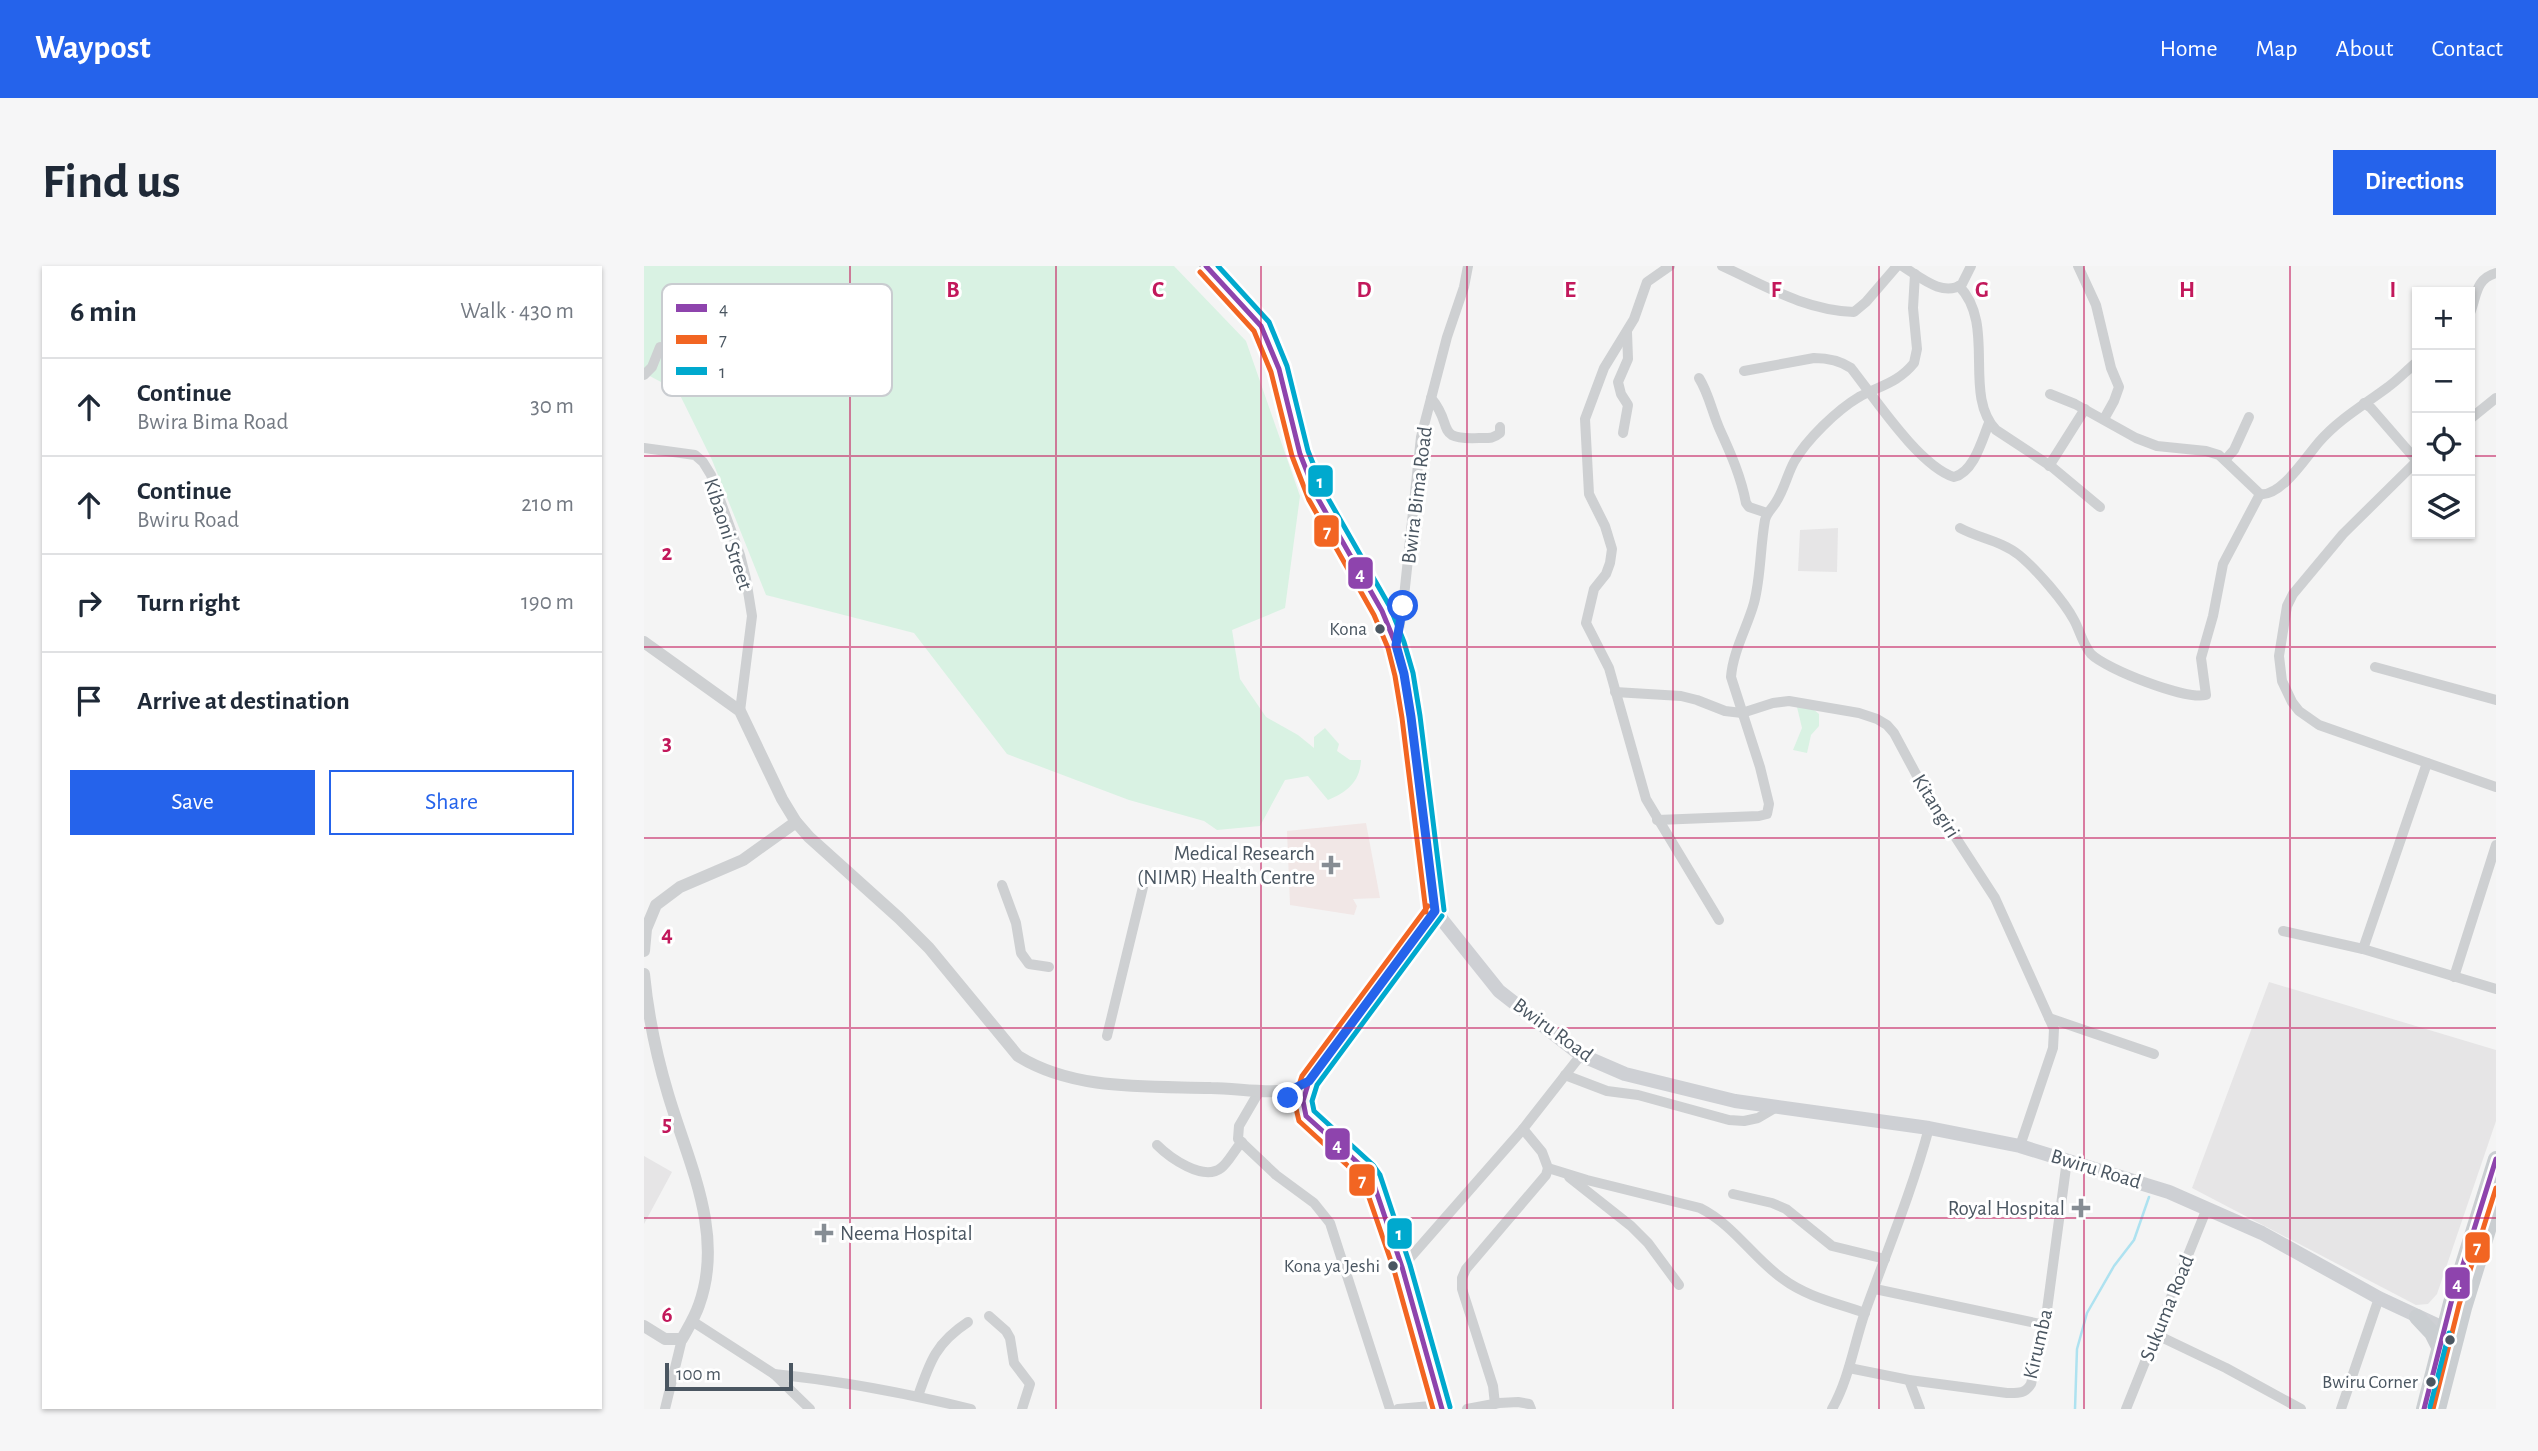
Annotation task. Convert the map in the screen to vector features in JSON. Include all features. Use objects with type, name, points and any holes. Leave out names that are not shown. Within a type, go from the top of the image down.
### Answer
[{"type":"main road","points":[[1206,266],[1261,326],[1279,369],[1300,454],[1317,497],[1382,611],[1404,674],[1435,911],[1295,1094],[1306,1116],[1367,1171],[1372,1179],[1402,1267],[1442,1407]]},
{"type":"main road","name":"Bwiru Road","points":[[1435,911],[1499,991],[1581,1055],[1625,1074],[1775,1108],[1929,1128],[2020,1146],[2067,1160],[2169,1192],[2207,1208],[2262,1233],[2379,1298],[2451,1332]]},
{"type":"main road","points":[[2438,1409],[2451,1332],[2451,1303],[2496,1159]]},
{"type":"main road","points":[[2424,1409],[2440,1349],[2451,1332],[2490,1239],[2496,1204]]},
{"type":"main road","points":[[2417,1317],[2435,1315],[2451,1303]]},
{"type":"main road","points":[[2417,1317],[2432,1333],[2440,1349]]},
{"type":"street","name":"Bwira Bima Road","points":[[1396,645],[1403,606],[1420,437],[1468,266]]},
{"type":"street","points":[[1670,266],[1647,282],[1634,319],[1604,368],[1586,419],[1589,494],[1605,526],[1612,549],[1606,574],[1594,589],[1586,623],[1605,657],[1646,799],[1719,920]]},
{"type":"street","points":[[1722,266],[1775,293],[1800,302],[1854,312],[1899,266],[1948,289],[1959,286],[1971,266]]},
{"type":"street","points":[[2078,266],[2096,305],[2108,356],[2119,387],[2104,419]]},
{"type":"street","points":[[2475,296],[2479,282],[2496,273]]},
{"type":"street","points":[[1657,820],[1767,814],[1769,804],[1760,767],[1731,677],[1732,664],[1756,595],[1761,539],[1767,513],[1777,502],[1794,461],[1815,436],[1847,405],[1884,387],[1914,363],[1917,349],[1913,308],[1915,274]]},
{"type":"street","points":[[1959,286],[1968,295],[1976,315],[1983,406],[1989,423],[2100,507]]},
{"type":"street","points":[[1623,433],[1628,405],[1618,382],[1628,359],[1627,332]]},
{"type":"street","points":[[644,375],[652,367],[660,347]]},
{"type":"street","points":[[1744,371],[1825,358],[1839,361],[1851,368],[1915,448],[1937,468],[1954,477],[1968,468],[1989,423]]},
{"type":"street","points":[[2050,394],[2157,446],[2206,451],[2225,460],[2260,494],[2268,495],[2276,492],[2335,425],[2412,366]]},
{"type":"street","points":[[1699,378],[1707,391],[1719,428],[1735,463],[1747,506],[1767,513]]},
{"type":"street","points":[[1431,398],[1441,411],[1449,435],[1453,438],[1493,438],[1500,433],[1500,427]]},
{"type":"street","points":[[2475,415],[2496,398]]},
{"type":"street","points":[[2364,402],[2412,455]]},
{"type":"street","points":[[2049,466],[2085,409]]},
{"type":"street","points":[[2225,460],[2234,450],[2249,417]]},
{"type":"street","name":"Kibaoni Street","points":[[644,447],[695,455],[703,462],[740,555],[747,579],[752,616],[740,711]]},
{"type":"street","points":[[2412,466],[2343,534],[2292,594],[2284,620],[2279,667],[2292,702],[2309,719],[2341,734],[2496,787]]},
{"type":"street","points":[[1960,528],[2017,553],[2066,606],[2086,646],[2099,660],[2167,690],[2186,696],[2202,696],[2206,695],[2207,691],[2201,658],[2213,616],[2223,564],[2260,494]]},
{"type":"street","points":[[644,642],[740,711],[782,799],[796,822],[809,837],[899,918],[944,966],[1018,1056],[1037,1067],[1132,1087],[1260,1090],[1295,1094]]},
{"type":"street","points":[[2375,667],[2496,700]]},
{"type":"street","points":[[1615,692],[1681,696],[1697,699],[1725,711],[1742,713]]},
{"type":"street","name":"Kitangiri","points":[[1742,713],[1789,701],[1877,719],[1887,725],[1898,740],[1923,787],[1995,898],[2053,1028],[2053,1048],[2020,1146]]},
{"type":"street","points":[[2363,948],[2427,763]]},
{"type":"street","points":[[644,951],[646,929],[656,905],[680,887],[743,860],[796,822]]},
{"type":"street","points":[[2454,978],[2496,845]]},
{"type":"street","points":[[1107,1036],[1144,883]]},
{"type":"street","points":[[1002,885],[1016,923],[1021,953],[1029,964],[1049,967]]},
{"type":"street","points":[[2283,931],[2363,948],[2496,989]]},
{"type":"street","points":[[644,974],[646,1010],[665,1083],[696,1181],[705,1216],[708,1246],[699,1304],[682,1339],[665,1409]]},
{"type":"street","points":[[2049,1018],[2154,1054]]},
{"type":"street","points":[[1402,1267],[1523,1129],[1581,1055]]},
{"type":"street","points":[[1565,1075],[1607,1091],[1638,1096],[1729,1120],[1758,1118],[1775,1108]]},
{"type":"street","points":[[1260,1090],[1239,1126],[1237,1135],[1276,1175],[1314,1203],[1330,1223],[1390,1409]]},
{"type":"street","points":[[1832,1409],[1849,1368],[1865,1312],[1910,1191],[1929,1128]]},
{"type":"street","points":[[1495,1404],[1493,1386],[1462,1289],[1462,1278],[1466,1269],[1546,1175],[1548,1168],[1542,1152],[1523,1129]]},
{"type":"street","points":[[1157,1144],[1178,1162],[1212,1172],[1221,1168],[1242,1142]]},
{"type":"street","name":"Kirumba","points":[[1849,1368],[1909,1380],[2020,1393],[2027,1390],[2031,1384],[2045,1325],[2067,1160]]},
{"type":"street","points":[[1548,1168],[1700,1208],[1732,1230],[1762,1262],[1784,1280],[1812,1295],[1865,1312]]},
{"type":"street","points":[[1564,1173],[1648,1242],[1679,1285]]},
{"type":"street","points":[[1733,1194],[1786,1209],[1832,1246],[1885,1259]]},
{"type":"street","name":"Sukuma Road","points":[[2126,1409],[2207,1208]]},
{"type":"street","points":[[1875,1289],[2045,1325]]},
{"type":"street","points":[[2341,1409],[2379,1298]]},
{"type":"street","points":[[989,1316],[1006,1331],[1010,1338],[1014,1363],[1030,1384],[1022,1409]]},
{"type":"street","points":[[692,1321],[774,1374],[810,1409]]},
{"type":"street","points":[[918,1396],[936,1350],[954,1331],[968,1322]]},
{"type":"street","points":[[644,1326],[666,1339],[682,1339]]},
{"type":"street","points":[[2157,1335],[2226,1368],[2301,1409]]},
{"type":"street","points":[[774,1374],[831,1380],[971,1409]]},
{"type":"street","points":[[1909,1380],[1920,1409]]},
{"type":"street","points":[[1466,1409],[1524,1402],[1529,1404],[1531,1409]]},
{"type":"street","points":[[1398,1409],[1442,1407]]},
{"type":"shaded area","points":[[1838,528],[1837,572],[1798,571],[1800,530]]},
{"type":"shaded area","name":"Medical Research (NIMR) Health Centre","points":[[1366,823],[1380,898],[1353,899],[1357,906],[1354,915],[1290,905],[1287,831]]},
{"type":"shaded area","points":[[2269,982],[2496,1050],[2496,1121],[2437,1294],[2428,1304],[2416,1305],[2192,1188]]},
{"type":"shaded area","points":[[644,1156],[672,1172],[644,1224]]},
{"type":"green space","points":[[644,266],[1174,266],[1246,341],[1300,496],[1285,608],[1232,630],[1240,679],[1266,717],[1298,735],[1314,748],[1314,737],[1325,728],[1339,744],[1337,751],[1350,760],[1361,760],[1355,780],[1347,790],[1328,800],[1308,776],[1285,780],[1260,826],[1217,830],[1204,821],[1129,800],[1007,754],[914,633],[766,595],[712,460],[680,396],[892,396],[892,284],[662,284],[662,383],[644,373]]},
{"type":"green space","points":[[1797,707],[1813,709],[1819,714],[1819,726],[1811,735],[1807,753],[1793,750],[1802,728]]},
{"type":"waterway","points":[[2075,1409],[2077,1349],[2087,1313],[2114,1266],[2134,1240],[2149,1197]]},
{"type":"transit line","name":"4","points":[[1206,266],[1261,326],[1279,369],[1300,454],[1317,497],[1382,611],[1396,645],[1411,717],[1435,911]]},
{"type":"transit line","name":"1","points":[[1218,266],[1269,322],[1287,366],[1308,451],[1325,493],[1390,607],[1404,642],[1413,673],[1420,716],[1444,910]]},
{"type":"transit line","name":"7","points":[[1200,272],[1254,331],[1271,372],[1292,456],[1309,500],[1374,615],[1388,648],[1402,718],[1426,912]]},
{"type":"transit line","name":"7","points":[[1428,906],[1302,1076],[1294,1100],[1299,1121],[1364,1183],[1394,1270],[1433,1409]]},
{"type":"transit line","name":"4","points":[[1435,911],[1309,1081],[1303,1101],[1306,1116],[1367,1171],[1372,1179],[1402,1267],[1442,1409]]},
{"type":"transit line","name":"1","points":[[1442,916],[1317,1085],[1312,1101],[1314,1111],[1373,1165],[1380,1175],[1410,1265],[1450,1407]]},
{"type":"transit line","name":"4","points":[[2424,1409],[2451,1303],[2496,1159]]},
{"type":"transit line","name":"7","points":[[2433,1409],[2459,1305],[2496,1188]]},
{"type":"transit line","name":"1","points":[[2430,1407],[2449,1333]]},
{"type":"place","name":"Kona","points":[[1380,629]]},
{"type":"place","name":"Medical Research (NIMR) Health Centre","points":[[1331,865]]},
{"type":"place","name":"Royal Hospital","points":[[2081,1208]]},
{"type":"place","name":"Neema Hospital","points":[[824,1233]]},
{"type":"place","name":"Kona ya Jeshi","points":[[1393,1266]]},
{"type":"place","name":"Bwiru Corner","points":[[2431,1382]]},
{"type":"route","points":[[1288,1098],[1291,1090],[1309,1081],[1435,911],[1411,717],[1396,645],[1403,606]]}]
